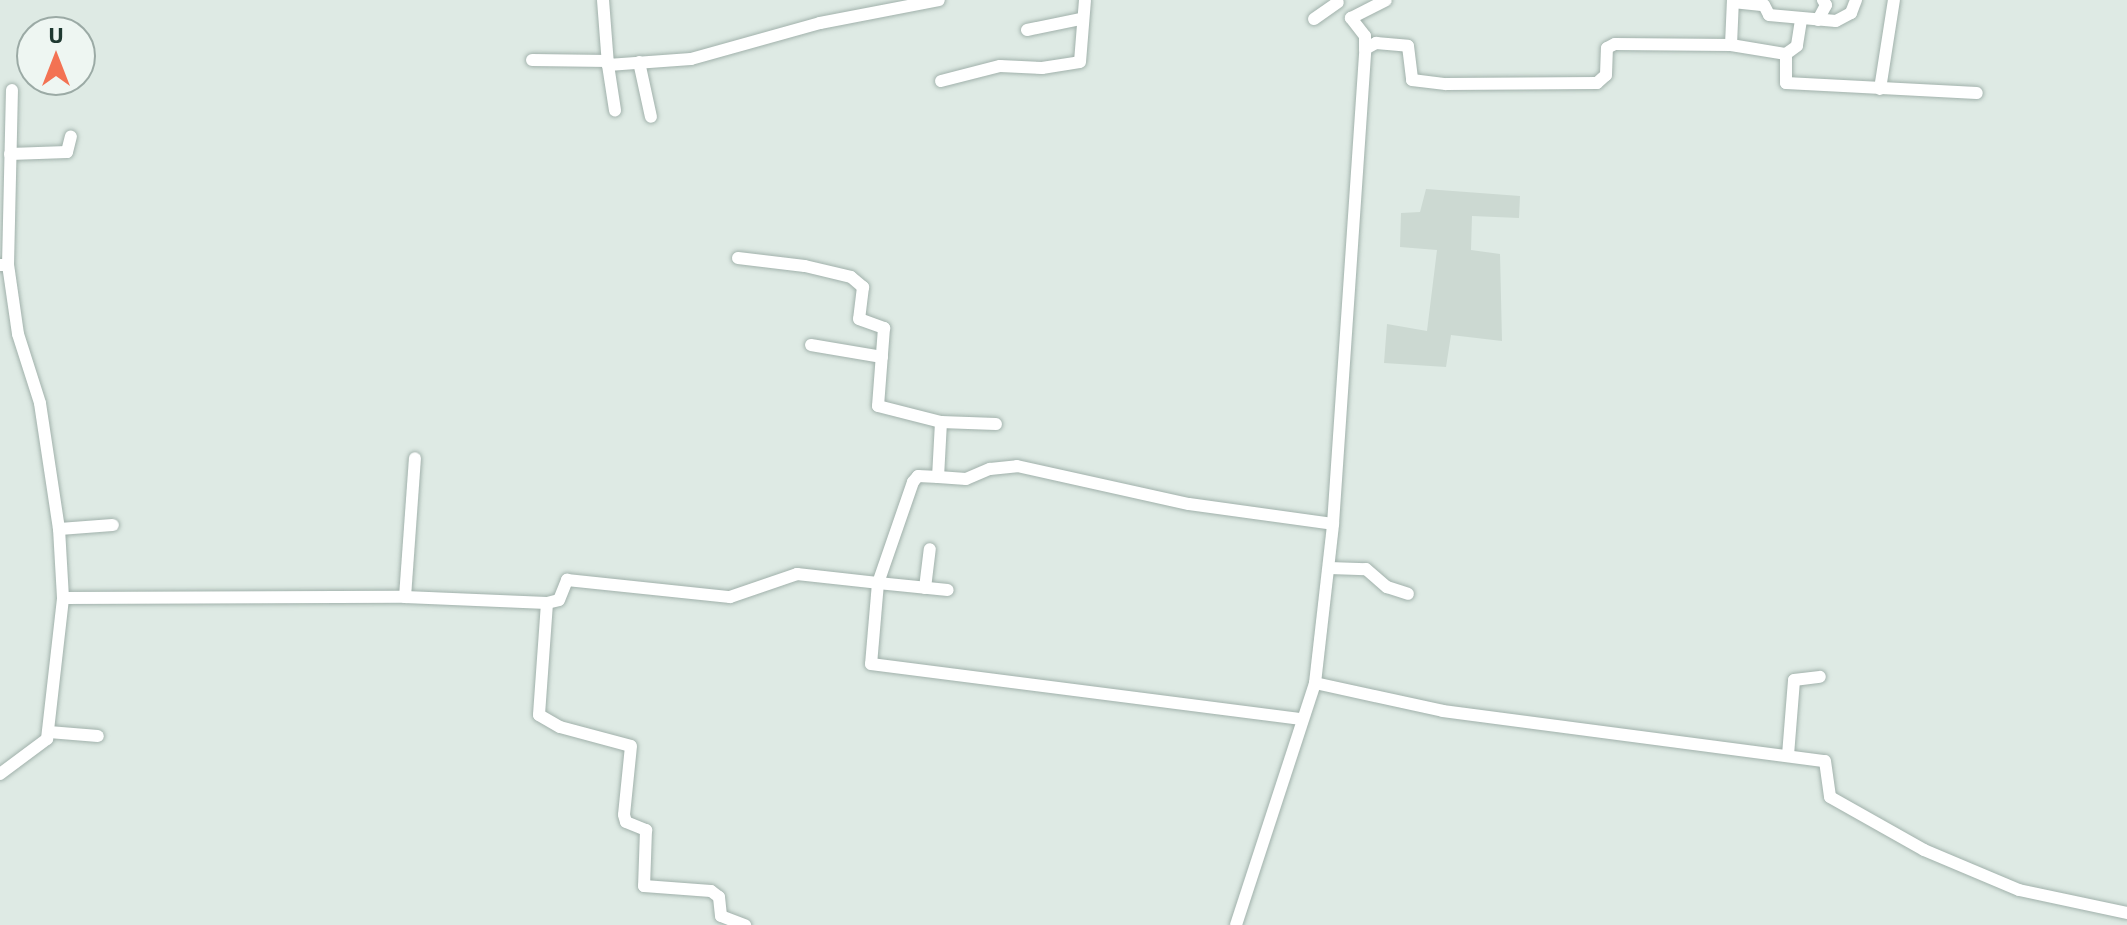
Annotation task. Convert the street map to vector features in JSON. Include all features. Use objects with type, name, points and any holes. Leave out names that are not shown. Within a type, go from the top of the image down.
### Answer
[{"type":"street","points":[[603,0],[615,110]]},
{"type":"street","points":[[532,60],[608,63],[691,59],[820,23],[939,0]]},
{"type":"street","points":[[941,81],[1000,66],[1073,66],[1082,58],[1080,19],[1085,0]]},
{"type":"street","points":[[1351,18],[1386,0]]},
{"type":"street","points":[[1818,20],[1826,5],[1823,0]]},
{"type":"street","points":[[1731,45],[1733,1],[1764,5],[1769,15],[1818,20],[1844,19],[1856,0]]},
{"type":"street","points":[[1880,89],[1894,0]]},
{"type":"street","points":[[1236,925],[1315,683],[1333,524],[1365,36],[1338,1],[1314,19]]},
{"type":"street","points":[[1027,30],[1080,19]]},
{"type":"street","points":[[1365,49],[1376,43],[1410,47],[1410,78],[1415,83],[1592,84],[1606,75],[1610,44],[1731,45],[1786,54],[1797,46],[1801,20]]},
{"type":"street","points":[[1786,54],[1786,83],[1977,93]]},
{"type":"street","points":[[639,62],[651,117]]},
{"type":"street","points":[[0,774],[42,744],[49,732],[63,598],[59,529],[40,403],[18,334],[4,265],[12,90]]},
{"type":"street","points":[[10,154],[67,152],[71,136]]},
{"type":"street","points":[[738,258],[851,277],[864,289],[859,319],[884,328],[880,408],[909,410],[941,422],[996,424]]},
{"type":"street","points":[[811,345],[882,357]]},
{"type":"street","points":[[938,477],[941,422]]},
{"type":"street","points":[[405,597],[415,458]]},
{"type":"street","points":[[1302,719],[871,664],[878,583],[913,482],[918,476],[966,479],[990,469],[1017,466],[1189,504],[1333,524]]},
{"type":"street","points":[[59,529],[113,525]]},
{"type":"street","points":[[925,588],[930,549]]},
{"type":"street","points":[[1329,568],[1366,569],[1387,587],[1408,594]]},
{"type":"street","points":[[63,598],[405,597],[547,603],[559,600],[567,580],[730,597],[791,574],[948,590]]},
{"type":"street","points":[[547,603],[539,715],[560,727],[631,746],[624,815],[626,822],[646,830],[644,886],[711,891],[719,897],[721,916],[745,925]]},
{"type":"street","points":[[1788,755],[1794,680],[1820,677]]},
{"type":"street","points":[[1315,683],[1443,711],[1713,749],[1825,761],[1830,797],[1957,867],[2019,890],[2127,913]]},
{"type":"street","points":[[49,732],[98,736]]},
{"type":"shaded area","points":[[1426,189],[1520,196],[1519,218],[1472,216],[1471,250],[1500,254],[1502,341],[1451,335],[1446,367],[1384,363],[1387,324],[1427,331],[1437,250],[1400,247],[1401,213],[1420,212]]}]
